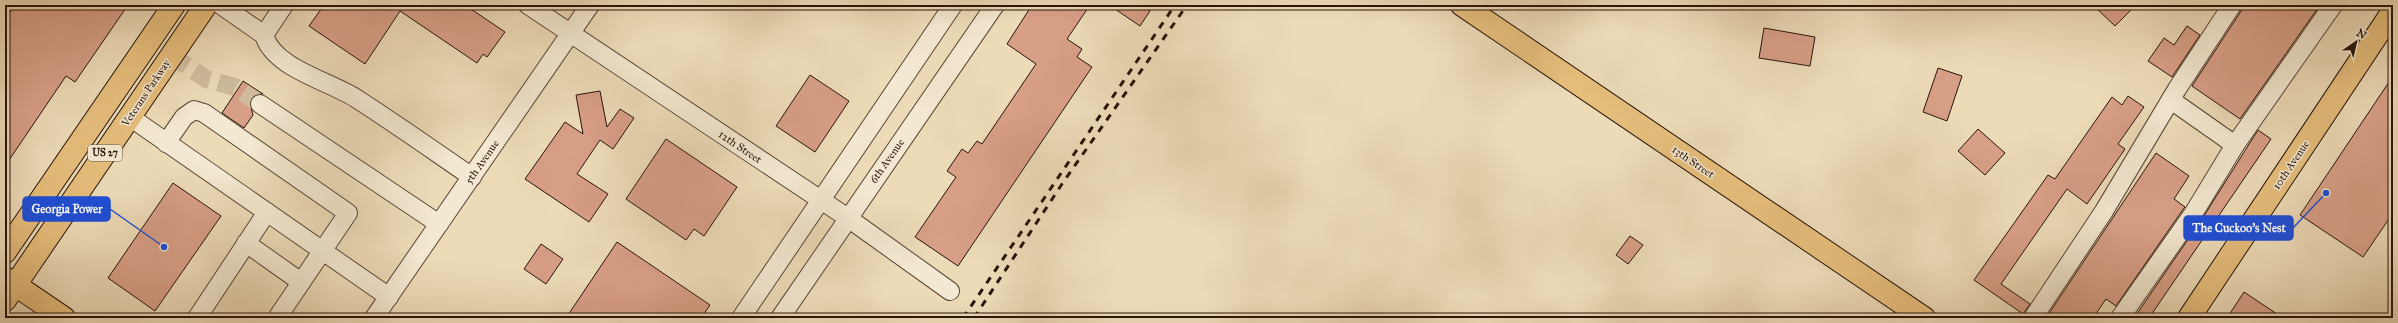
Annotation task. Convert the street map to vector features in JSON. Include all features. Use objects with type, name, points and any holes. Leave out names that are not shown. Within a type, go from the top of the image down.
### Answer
[{"type":"main road","name":"US 27","points":[[5,252],[173,5]]},
{"type":"main road","name":"Veterans Parkway","points":[[8,287],[130,118],[206,5]]},
{"type":"main road","name":"13th Street","points":[[1462,5],[1924,318]]},
{"type":"main road","name":"10th Avenue","points":[[2189,318],[2393,11]]},
{"type":"main road","points":[[8,287],[64,318]]},
{"type":"street","points":[[221,5],[264,35],[266,42],[275,53],[319,81],[356,98],[472,177]]},
{"type":"street","points":[[264,35],[284,5]]},
{"type":"street","name":"12th Street","points":[[528,5],[848,218],[950,290]]},
{"type":"street","name":"5th Avenue","points":[[374,318],[590,5]]},
{"type":"street","points":[[741,318],[953,5]]},
{"type":"street","name":"6th Avenue","points":[[780,318],[995,5]]},
{"type":"street","points":[[2033,318],[2104,212],[2170,100],[2232,5]]},
{"type":"street","points":[[2120,318],[2193,214],[2235,145],[2333,5]]},
{"type":"street","points":[[2170,100],[2235,145]]},
{"type":"street","points":[[260,104],[439,224]]},
{"type":"street","points":[[166,143],[184,116],[194,110],[210,117],[348,213],[277,318]]},
{"type":"street","points":[[130,118],[389,297]]},
{"type":"street","points":[[196,318],[267,212]]},
{"type":"street","points":[[246,243],[301,282]]},
{"type":"building","points":[[15,5],[128,5],[75,82],[66,76],[5,166],[5,19]]},
{"type":"building","points":[[324,5],[465,5],[505,32],[487,57],[483,54],[477,63],[400,11],[365,64],[309,26]]},
{"type":"building","points":[[1032,5],[1090,5],[1067,39],[1082,49],[1077,57],[1092,67],[958,266],[915,237],[956,177],[947,171],[962,149],[968,153],[977,141],[982,144],[1036,64],[1007,44]]},
{"type":"building","points":[[1109,5],[1141,5],[1150,11],[1140,26]]},
{"type":"building","points":[[2093,5],[2136,5],[2115,26]]},
{"type":"building","points":[[2245,5],[2320,5],[2240,119],[2192,86]]},
{"type":"building","points":[[2187,26],[2200,35],[2172,77],[2148,61],[2164,38],[2174,45]]},
{"type":"building","points":[[1764,28],[1815,37],[1810,66],[1759,58]]},
{"type":"building","points":[[1938,68],[1962,76],[1947,121],[1923,112]]},
{"type":"building","points":[[810,75],[849,101],[815,152],[776,126]]},
{"type":"building","points":[[2393,76],[2393,213],[2363,257],[2300,215]]},
{"type":"building","points":[[243,81],[263,94],[256,94],[251,98],[250,104],[253,115],[244,128],[222,113]]},
{"type":"building","points":[[600,91],[607,127],[620,109],[634,118],[613,149],[600,140],[577,174],[608,194],[589,222],[525,179],[565,122],[583,134],[576,95]]},
{"type":"building","points":[[2128,96],[2144,107],[2118,144],[2125,149],[2087,204],[2067,189],[2001,284],[2030,304],[2023,314],[1974,280],[2048,175],[2055,179],[2112,97],[2122,105]]},
{"type":"building","points":[[1978,129],[2005,153],[1985,175],[1958,151]]},
{"type":"building","points":[[2258,130],[2271,139],[2149,318],[2134,318],[2202,219]]},
{"type":"building","points":[[666,139],[737,187],[704,236],[694,229],[686,240],[626,199]]},
{"type":"building","points":[[2156,153],[2189,176],[2174,199],[2185,207],[2116,306],[2106,299],[2093,318],[2046,318]]},
{"type":"building","points":[[173,183],[221,216],[155,311],[108,278]]},
{"type":"building","points":[[1630,236],[1643,245],[1628,264],[1616,255]]},
{"type":"building","points":[[617,242],[710,305],[701,318],[566,318]]},
{"type":"building","points":[[541,244],[563,259],[546,284],[524,269]]},
{"type":"building","points":[[2244,292],[2283,318],[2227,318]]},
{"type":"tunnel","points":[[172,56],[206,79],[235,87],[260,104]]},
{"type":"railway","points":[[963,318],[1175,5]]},
{"type":"railway","points":[[974,318],[1062,184],[1187,5]]},
{"type":"place","name":"The Cuckoo’s Nest","points":[[2326,193]]},
{"type":"place","name":"Georgia Power","points":[[164,247]]}]
